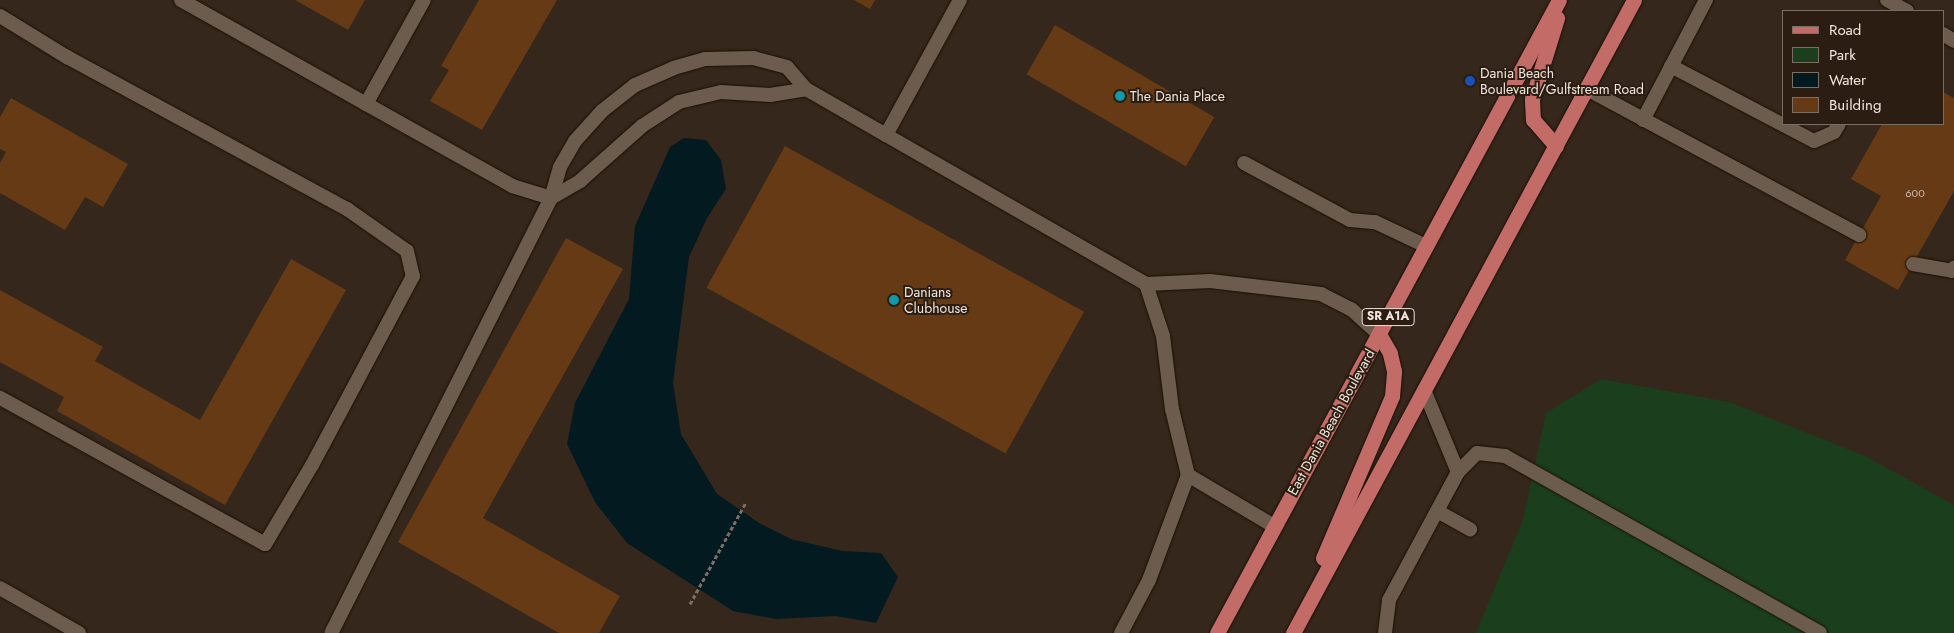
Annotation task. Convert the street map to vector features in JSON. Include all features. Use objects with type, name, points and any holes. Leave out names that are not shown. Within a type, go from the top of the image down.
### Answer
[{"type":"main road","name":"East Dania Beach Boulevard","points":[[1217,633],[1559,0]]},
{"type":"main road","points":[[1556,146],[1533,120],[1532,99],[1563,0]]},
{"type":"main road","points":[[1292,633],[1634,0]]},
{"type":"main road","points":[[1292,633],[1392,396],[1394,371],[1390,353],[1379,334]]},
{"type":"lane","points":[[181,0],[512,186],[550,198],[580,181],[642,126],[679,102],[721,92],[770,95],[806,89]]},
{"type":"lane","points":[[366,104],[424,0]]},
{"type":"lane","points":[[886,135],[960,0]]},
{"type":"lane","points":[[1643,120],[1706,0]]},
{"type":"lane","points":[[1887,0],[1903,10]]},
{"type":"lane","points":[[0,16],[68,57],[347,209],[407,251],[413,276],[312,465],[265,544],[0,398]]},
{"type":"lane","points":[[331,633],[550,198],[560,167],[575,142],[602,111],[635,85],[674,68],[705,59],[754,58],[786,67],[806,89],[1146,284],[1210,281],[1321,294],[1351,310],[1379,334]]},
{"type":"lane","points":[[1671,66],[1814,142],[1834,132],[1838,125]]},
{"type":"lane","points":[[1587,89],[1859,235]]},
{"type":"lane","points":[[1244,163],[1350,220],[1375,222],[1426,246]]},
{"type":"lane","points":[[1913,264],[1952,271],[1954,268]]},
{"type":"lane","points":[[1121,633],[1149,580],[1188,475],[1172,408],[1163,336],[1146,284]]},
{"type":"lane","points":[[1424,390],[1458,472]]},
{"type":"lane","points":[[1385,633],[1389,600],[1458,472],[1478,453],[1505,456],[1820,633]]},
{"type":"lane","points":[[1188,475],[1274,526]]},
{"type":"lane","points":[[1438,511],[1470,529]]},
{"type":"lane","points":[[0,588],[79,633]]},
{"type":"path","points":[[690,604],[746,502]]},
{"type":"green space","points":[[1601,379],[1729,402],[1865,456],[1954,505],[1954,633],[1476,633],[1523,520],[1546,413]]},
{"type":"water","points":[[684,138],[706,140],[721,160],[726,189],[707,218],[689,257],[673,383],[681,434],[717,494],[759,523],[791,539],[842,551],[881,553],[898,577],[876,623],[836,616],[776,619],[733,611],[627,543],[595,502],[567,444],[575,403],[629,299],[635,226],[670,147]]},
{"type":"building","points":[[295,0],[365,0],[348,30]]},
{"type":"building","points":[[479,0],[557,0],[482,130],[430,101],[449,70],[441,66]]},
{"type":"building","points":[[854,0],[875,0],[870,9]]},
{"type":"building","name":"The Dania Place","points":[[1055,25],[1214,117],[1186,166],[1026,74]]},
{"type":"building","points":[[1944,93],[1954,98],[1954,191],[1898,290],[1845,260],[1881,196],[1851,179],[1881,125],[1944,125]]},
{"type":"building","points":[[11,98],[128,164],[103,207],[85,197],[65,230],[0,193],[0,163],[6,152],[0,149],[0,117]]},
{"type":"building","name":"Danians Clubhouse","points":[[785,146],[1084,312],[1006,453],[706,288]]},
{"type":"building","points":[[566,238],[623,269],[483,518],[620,596],[599,633],[559,633],[398,542]]},
{"type":"building","points":[[291,259],[346,290],[225,505],[57,411],[64,397],[0,362],[0,290],[103,347],[95,361],[200,420]]},
{"type":"place","name":"Dania Beach Boulevard/Gulfstream Road","points":[[1470,81]]},
{"type":"place","name":"The Dania Place","points":[[1120,96]]},
{"type":"place","name":"Danians Clubhouse","points":[[894,300]]}]
